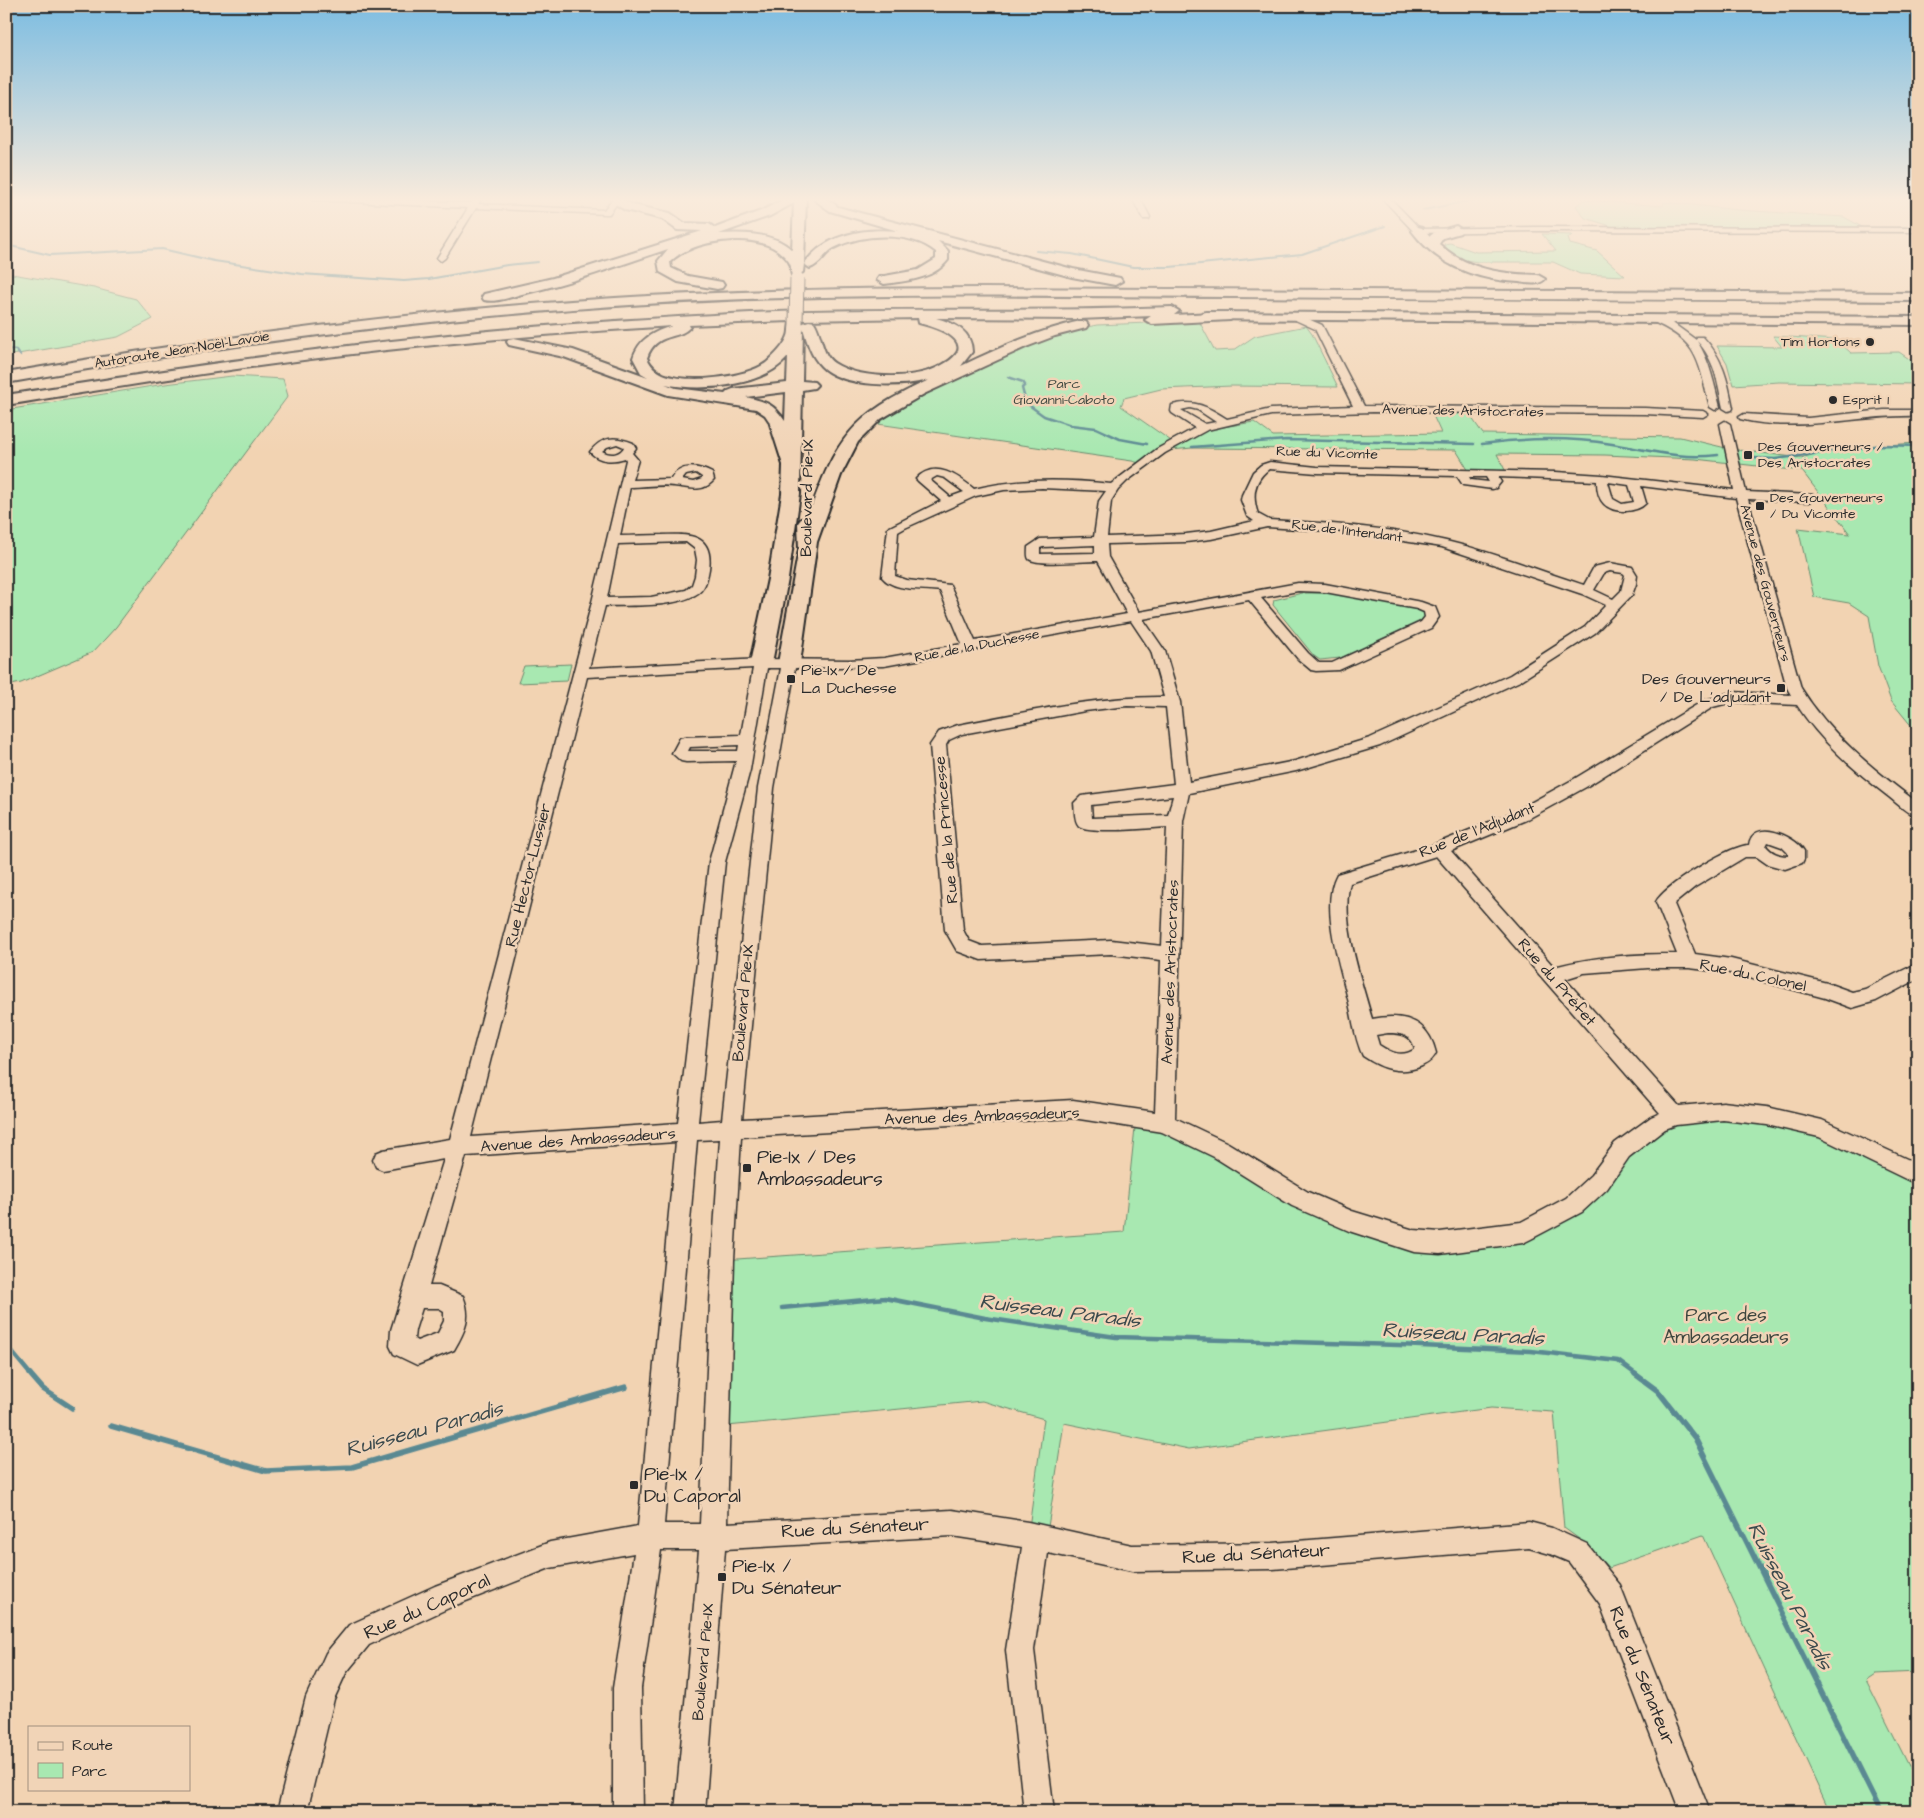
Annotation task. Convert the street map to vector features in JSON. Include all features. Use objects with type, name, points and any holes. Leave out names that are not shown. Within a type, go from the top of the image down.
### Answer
[{"type":"highway","points":[[6,368],[112,349],[226,332],[511,293],[544,283]]},
{"type":"highway","points":[[704,283],[726,287]]},
{"type":"highway","name":"Boulevard Pie-IX","points":[[789,663],[809,540],[806,509],[802,386],[803,283]]},
{"type":"highway","points":[[368,314],[569,295],[856,283],[1918,287]]},
{"type":"highway","points":[[1603,283],[1646,286]]},
{"type":"highway","points":[[1174,293],[1395,284]]},
{"type":"highway","name":"Autoroute Jean-Noël-Lavoie","points":[[6,378],[194,347],[416,319],[580,304],[750,295],[912,292],[1918,298]]},
{"type":"highway","points":[[569,295],[750,295]]},
{"type":"highway","name":"Autoroute Jean-Noël-Lavoie","points":[[6,386],[137,366],[320,342],[480,324],[631,312],[865,304],[1327,312],[1918,310]]},
{"type":"highway","points":[[6,400],[257,361],[419,342],[563,328],[736,318],[889,314],[1079,315],[1134,312],[1327,312]]},
{"type":"highway","points":[[736,318],[687,326],[658,336],[643,348],[640,358],[641,364],[653,374],[676,381],[703,384],[730,381],[750,376],[772,366],[782,356],[803,327],[824,362],[839,372],[859,378],[894,380],[921,377],[946,369],[964,355],[965,342],[952,329],[930,321],[889,314]]},
{"type":"highway","points":[[809,540],[834,471],[848,444],[872,419],[904,398],[1023,342],[1065,328],[1111,321],[1230,316]]},
{"type":"highway","points":[[419,342],[501,341],[538,346],[574,355],[668,391],[754,403],[771,412],[777,421],[793,468]]},
{"type":"highway","name":"Boulevard Pie-IX","points":[[761,664],[788,518],[802,386]]},
{"type":"highway","points":[[708,397],[802,386]]},
{"type":"highway","points":[[774,601],[786,606],[799,603]]},
{"type":"main road","points":[[1079,315],[1294,316],[1327,312],[1654,319],[1918,321]]},
{"type":"street","points":[[1319,326],[1327,312]]},
{"type":"street","points":[[1294,316],[1319,326],[1360,410]]},
{"type":"street","points":[[1654,319],[1678,329],[1699,351],[1703,359],[1715,407]]},
{"type":"street","points":[[1693,319],[1689,323],[1690,328],[1716,358],[1728,408]]},
{"type":"street","points":[[1203,428],[1176,411],[1176,406],[1188,403],[1198,406],[1224,422]]},
{"type":"street","points":[[1744,418],[1745,421],[1741,424],[1714,420],[1704,409],[1715,407],[1728,408],[1738,412],[1744,418],[1789,422],[1829,420],[1882,413],[1918,413]]},
{"type":"street","name":"Avenue des Aristocrates","points":[[1165,1124],[1175,821],[1182,789],[1173,702],[1158,651],[1135,617],[1102,557],[1100,541],[1105,501],[1114,488],[1123,479],[1161,451],[1203,428],[1271,412],[1360,410],[1645,411],[1714,420]]},
{"type":"street","name":"Avenue des Gouverneurs","points":[[1714,420],[1741,494],[1786,665],[1800,700],[1826,730],[1876,779],[1918,811]]},
{"type":"street","name":"Rue Hector-Lussier","points":[[414,1297],[458,1147],[599,602],[632,460],[627,453]]},
{"type":"street","name":"Rue du Vicomte","points":[[1267,523],[1253,516],[1247,500],[1256,476],[1263,467],[1270,465],[1317,470],[1460,472],[1467,483],[1492,486],[1495,482],[1489,473],[1602,478],[1741,494],[1809,498]]},
{"type":"street","points":[[950,502],[922,479],[940,472],[947,474],[972,493]]},
{"type":"street","points":[[1602,478],[1605,497],[1610,503],[1622,507],[1634,508],[1640,503],[1634,482]]},
{"type":"street","points":[[625,484],[677,482]]},
{"type":"street","points":[[970,646],[946,588],[935,585],[893,582],[888,577],[892,531],[950,502],[972,493],[998,487],[1082,484],[1114,488]]},
{"type":"street","name":"Rue de l'Intendant","points":[[1100,541],[1186,538],[1211,535],[1267,523],[1345,528],[1444,544],[1587,591],[1614,604]]},
{"type":"street","points":[[599,602],[683,596],[696,588],[701,576],[704,554],[698,543],[688,538],[612,540]]},
{"type":"street","points":[[1100,541],[1040,543],[1034,547],[1034,556],[1040,558],[1102,557]]},
{"type":"street","points":[[1175,821],[1092,824],[1084,821],[1082,803],[1087,800],[1182,789],[1296,766],[1375,742],[1515,678],[1590,630],[1627,592],[1631,575],[1627,570],[1610,567],[1599,570],[1587,591]]},
{"type":"street","name":"Rue de la Duchesse","points":[[580,673],[761,664],[884,662],[1298,587],[1326,588],[1421,606],[1430,610],[1432,617],[1426,625],[1334,667],[1316,667],[1303,656],[1253,596]]},
{"type":"street","name":"Boulevard Pie-IX","points":[[690,1812],[713,1537],[723,1260],[731,1129],[766,788],[789,663]]},
{"type":"street","name":"Boulevard Pie-IX","points":[[628,1812],[627,1688],[650,1537],[687,1133],[717,862],[746,748],[761,664]]},
{"type":"street","name":"Rue de l'Adjudant","points":[[1366,1029],[1341,933],[1338,893],[1343,879],[1439,849],[1520,816],[1580,783],[1708,704],[1732,697],[1800,700]]},
{"type":"street","name":"Rue de la Princesse","points":[[1171,954],[1111,947],[981,953],[963,946],[954,930],[938,745],[944,736],[958,730],[1085,706],[1127,701],[1173,702]]},
{"type":"street","name":"Rue du Préfet","points":[[1439,849],[1675,1116]]},
{"type":"street","points":[[1689,961],[1665,902],[1689,882],[1742,851],[1761,851]]},
{"type":"street","name":"Rue du Colonel","points":[[1551,975],[1584,966],[1648,961],[1689,961],[1731,966],[1852,1000],[1869,996],[1918,970]]},
{"type":"street","name":"Avenue des Ambassadeurs","points":[[384,1160],[458,1147],[1072,1109],[1165,1124],[1221,1150],[1300,1199],[1349,1221],[1414,1241],[1440,1243],[1523,1232],[1574,1205],[1599,1182],[1622,1150],[1658,1123],[1675,1116],[1723,1111],[1767,1116],[1822,1129],[1918,1175]]},
{"type":"street","name":"Rue du Sénateur","points":[[650,1537],[713,1537],[952,1522],[1132,1558],[1273,1556],[1529,1536],[1552,1541],[1578,1553],[1610,1595],[1695,1812]]},
{"type":"street","name":"Rue du Caporal","points":[[292,1812],[320,1697],[336,1663],[359,1635],[445,1596],[550,1555],[650,1537]]},
{"type":"street","points":[[1037,1538],[1020,1650],[1039,1812]]},
{"type":"green space","points":[[6,283],[64,283],[94,288],[136,299],[153,319],[118,337],[6,356]]},
{"type":"green space","name":"Parc Giovanni-Caboto","points":[[1199,321],[1215,351],[1234,350],[1255,336],[1306,326],[1312,334],[1338,387],[1232,386],[1161,389],[1124,398],[1121,406],[1174,443],[1198,431],[1254,422],[1273,436],[1441,433],[1431,411],[1467,411],[1483,434],[1680,437],[1730,449],[1801,458],[1837,448],[1918,443],[1918,734],[1891,701],[1878,666],[1869,616],[1849,603],[1814,597],[1798,528],[1850,534],[1802,471],[1695,459],[1605,455],[1497,454],[1507,474],[1470,473],[1456,450],[1192,448],[1161,451],[1143,464],[878,424],[912,399],[1041,339],[1097,325]]},
{"type":"green space","points":[[1773,336],[1837,340],[1851,353],[1899,352],[1918,365],[1918,384],[1779,382],[1733,385],[1727,363],[1717,346],[1782,347]]},
{"type":"green space","points":[[232,376],[283,379],[288,396],[116,627],[93,652],[21,683],[6,686],[6,410],[165,384]]},
{"type":"green space","points":[[1302,593],[1333,593],[1421,608],[1427,616],[1340,658],[1320,660],[1314,656],[1273,605],[1274,600]]},
{"type":"green space","points":[[571,664],[567,681],[518,683],[524,666]]},
{"type":"green space","name":"Parc des Ambassadeurs","points":[[1767,1116],[1918,1175],[1918,1672],[1875,1674],[1866,1680],[1918,1784],[1918,1812],[1830,1812],[1703,1535],[1609,1568],[1586,1544],[1564,1528],[1554,1412],[1491,1408],[1189,1449],[1064,1423],[1046,1540],[1028,1535],[1044,1419],[982,1401],[717,1427],[723,1260],[1124,1232],[1136,1118],[1300,1199],[1414,1241],[1523,1232],[1577,1202],[1658,1123]]},
{"type":"waterway","name":"Ruisseau Paradis","points":[[6,349],[16,350],[20,355]]},
{"type":"waterway","points":[[1008,377],[1023,382],[1025,385],[1022,388],[1026,403],[1044,416],[1071,425],[1096,428],[1120,439],[1147,444]]},
{"type":"waterway","points":[[1482,444],[1514,440],[1563,439],[1612,444],[1665,454],[1691,456],[1718,455]]},
{"type":"waterway","points":[[1192,447],[1286,440],[1474,444]]},
{"type":"waterway","points":[[1754,458],[1775,459],[1882,445],[1918,446]]},
{"type":"waterway","name":"Ruisseau Paradis","points":[[782,1308],[885,1298],[985,1318],[1116,1337],[1399,1345],[1531,1351],[1618,1361],[1637,1375]]},
{"type":"waterway","name":"Ruisseau Paradis","points":[[6,1345],[31,1375]]},
{"type":"waterway","name":"Ruisseau Paradis","points":[[30,1374],[43,1389],[72,1408]]},
{"type":"waterway","name":"Ruisseau Paradis","points":[[1635,1374],[1658,1391],[1695,1438],[1881,1812]]},
{"type":"waterway","name":"Ruisseau Paradis","points":[[111,1426],[266,1471],[352,1467],[626,1387]]},
{"type":"place","name":"Tim Hortons","points":[[1870,342]]},
{"type":"place","name":"Esprit 1","points":[[1833,400]]},
{"type":"place","name":"Des Gouverneurs / Des Aristocrates","points":[[1748,455]]},
{"type":"place","name":"Des Gouverneurs / Du Vicomte","points":[[1760,506]]},
{"type":"place","name":"Pie-Ix / De La Duchesse","points":[[791,679]]},
{"type":"place","name":"Des Gouverneurs / De L'adjudant","points":[[1781,688]]},
{"type":"place","name":"Pie-Ix / Des Ambassadeurs","points":[[747,1168]]},
{"type":"place","name":"Pie-Ix / Du Caporal","points":[[634,1485]]},
{"type":"place","name":"Pie-Ix / Du Sénateur","points":[[722,1577]]}]
